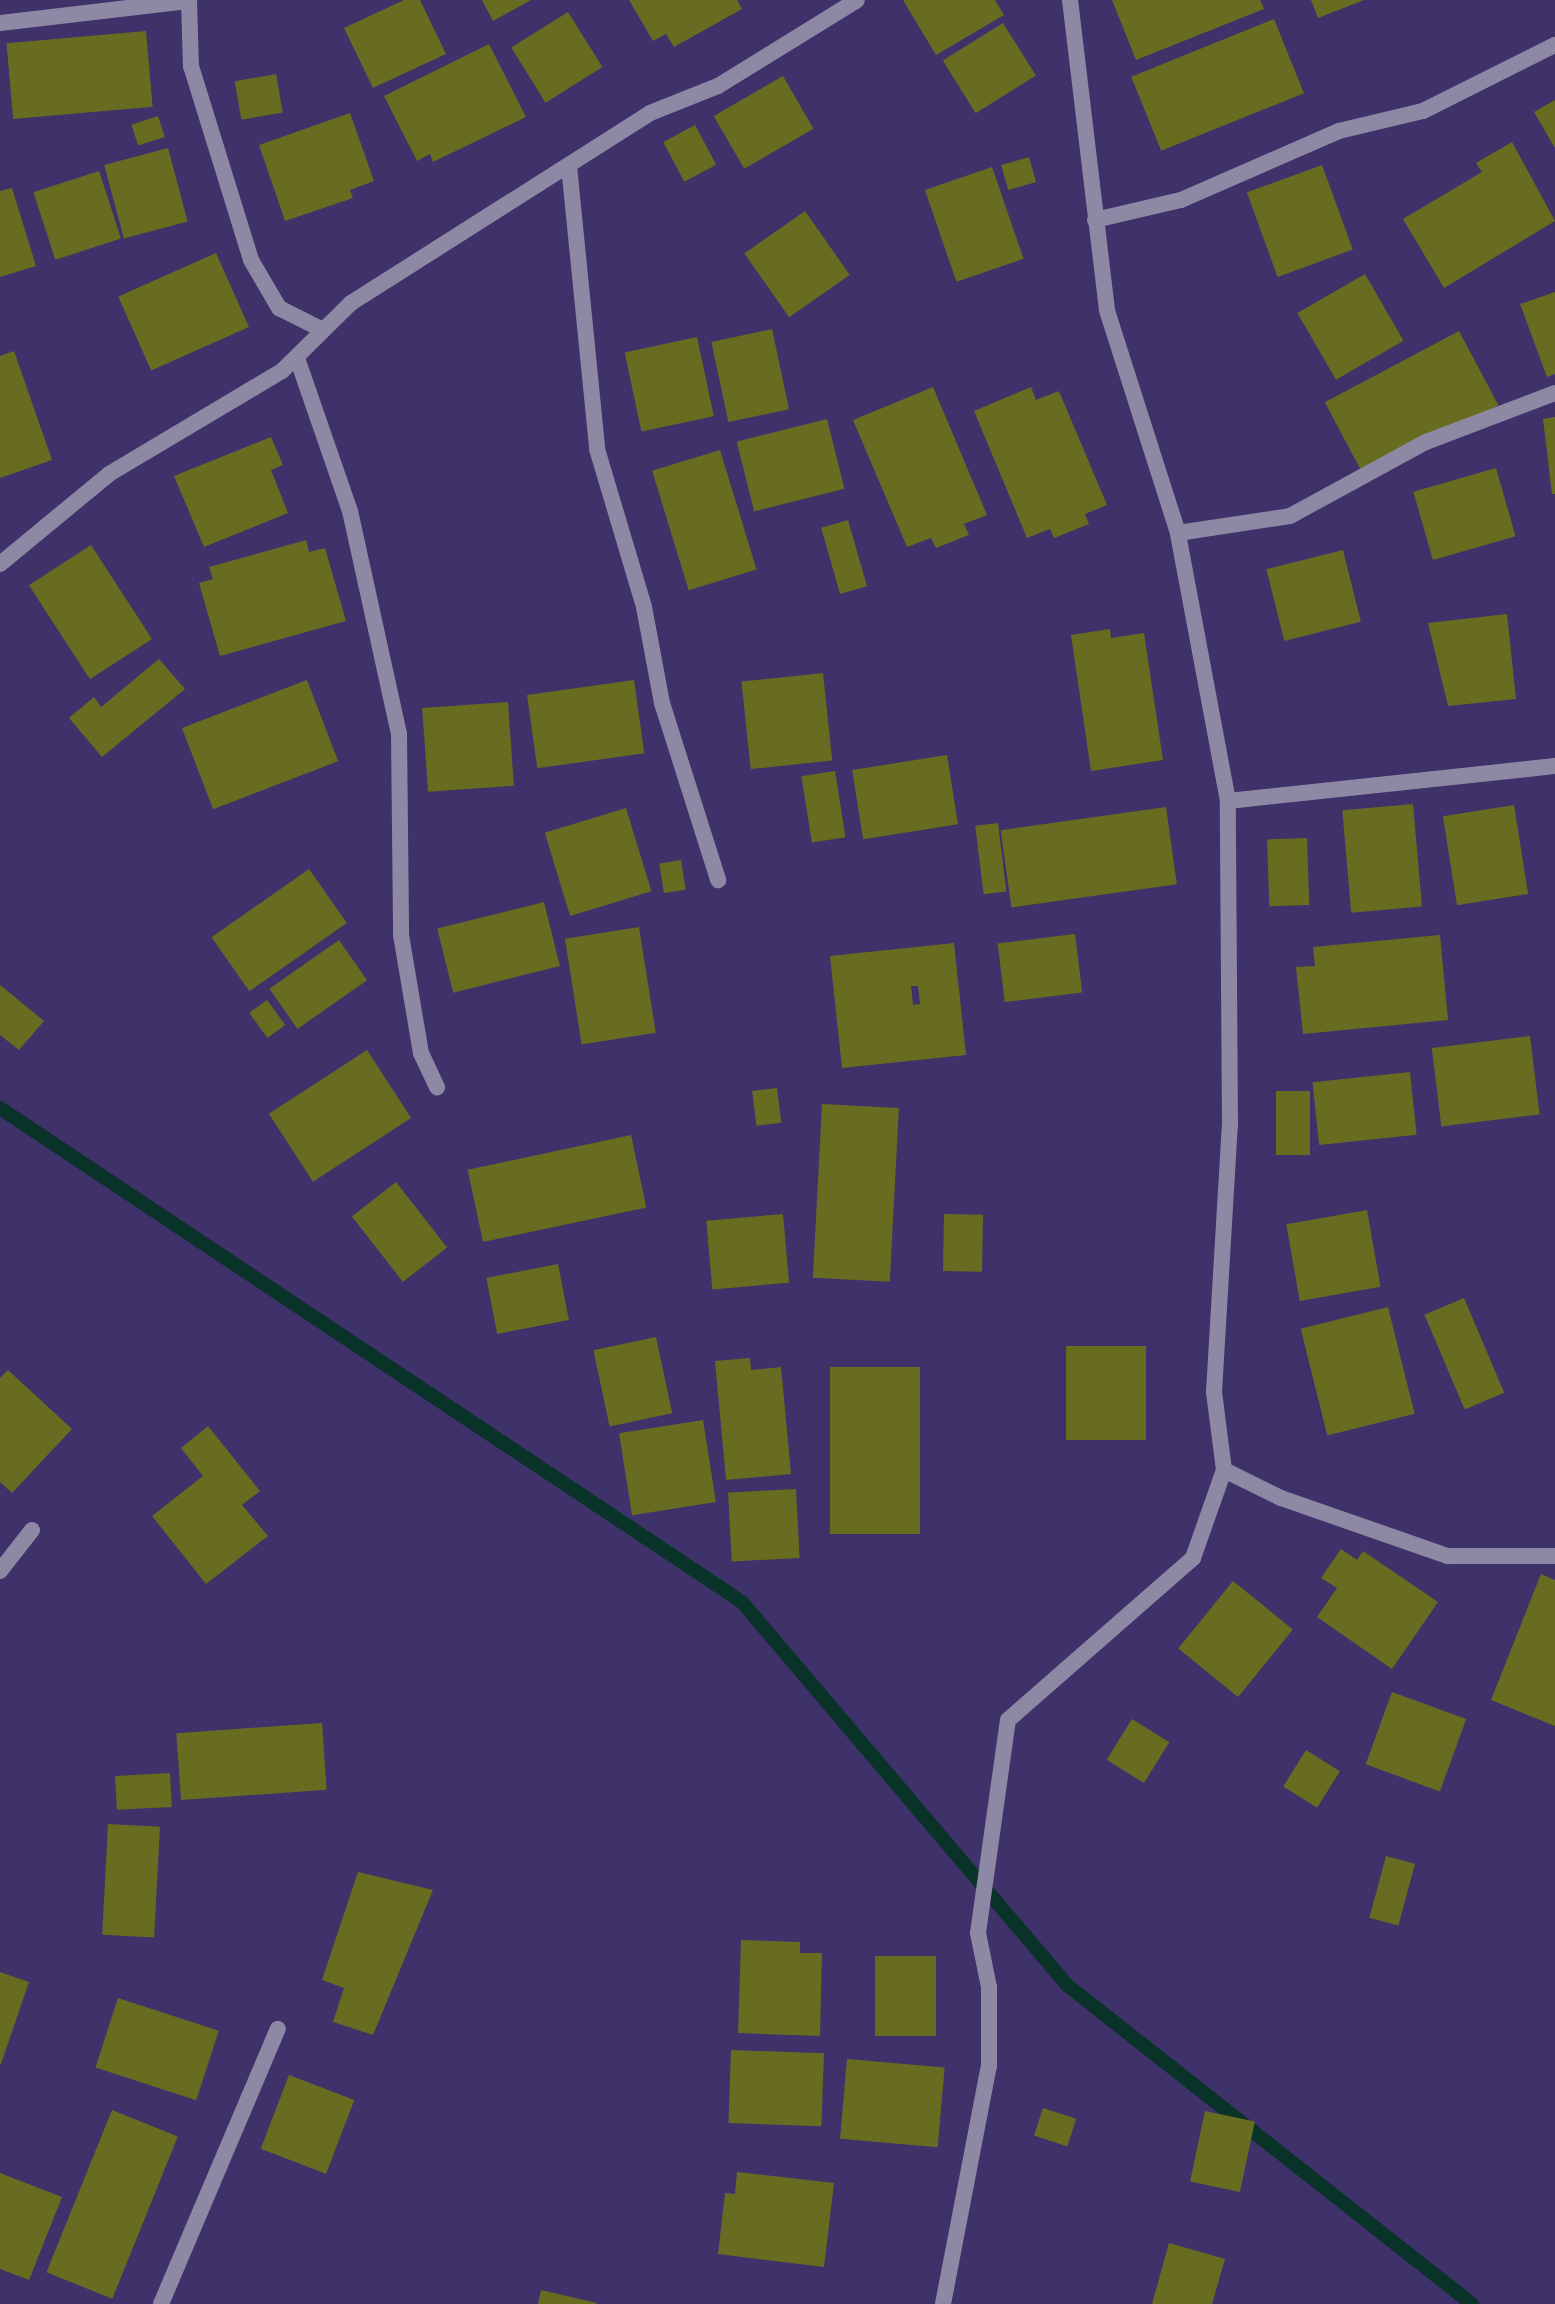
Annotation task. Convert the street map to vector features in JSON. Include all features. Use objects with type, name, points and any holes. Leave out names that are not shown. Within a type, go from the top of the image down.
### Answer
[{"type":"street","points":[[0,23],[188,0],[191,66],[251,260],[279,308],[321,329]]},
{"type":"street","points":[[0,564],[109,474],[297,358],[321,329],[650,113],[718,86],[857,0]]},
{"type":"street","points":[[943,2304],[989,2066],[989,1987],[978,1933],[1008,1720],[1193,1558],[1224,1470],[1214,1392],[1230,1125],[1228,801],[1178,533],[1107,310],[1070,0]]},
{"type":"street","points":[[1095,220],[1181,200],[1339,131],[1423,111],[1555,45]]},
{"type":"street","points":[[569,166],[597,449],[644,607],[662,703],[718,880]]},
{"type":"street","points":[[297,358],[350,511],[399,734],[401,935],[421,1053],[437,1088]]},
{"type":"street","points":[[1178,533],[1290,516],[1426,442],[1555,393]]},
{"type":"street","points":[[1228,801],[1555,766]]},
{"type":"street","points":[[1224,1470],[1281,1498],[1448,1556],[1555,1556]]},
{"type":"street","points":[[0,1571],[32,1530]]},
{"type":"street","points":[[161,2304],[278,2029]]},
{"type":"building","points":[[404,0],[420,0],[446,54],[373,88],[344,28]]},
{"type":"building","points":[[482,0],[531,0],[493,21]]},
{"type":"building","points":[[629,0],[737,0],[742,9],[674,47],[666,34],[653,41]]},
{"type":"building","points":[[903,0],[995,0],[1004,15],[936,55]]},
{"type":"building","points":[[1112,0],[1260,0],[1264,9],[1136,60]]},
{"type":"building","points":[[1311,0],[1364,0],[1318,18]]},
{"type":"building","points":[[568,12],[602,67],[546,103],[511,48]]},
{"type":"building","points":[[1274,19],[1304,93],[1161,151],[1131,77]]},
{"type":"building","points":[[1003,23],[1036,76],[976,113],[943,61]]},
{"type":"building","points":[[146,31],[153,107],[13,119],[7,43]]},
{"type":"building","points":[[489,44],[526,117],[433,162],[430,154],[417,161],[384,96]]},
{"type":"building","points":[[276,74],[283,112],[241,120],[235,81]]},
{"type":"building","points":[[783,76],[814,129],[744,169],[714,116]]},
{"type":"building","points":[[1555,100],[1555,148],[1534,112]]},
{"type":"building","points":[[350,113],[374,181],[350,190],[353,198],[285,221],[259,145]]},
{"type":"building","points":[[158,116],[165,137],[138,146],[131,125]]},
{"type":"building","points":[[695,125],[716,165],[684,182],[663,142]]},
{"type":"building","points":[[1512,142],[1555,221],[1444,288],[1403,219],[1482,172],[1476,163]]},
{"type":"building","points":[[168,148],[188,221],[124,238],[104,165]]},
{"type":"building","points":[[1029,157],[1036,182],[1008,190],[1001,165]]},
{"type":"building","points":[[1322,165],[1353,250],[1278,277],[1247,192]]},
{"type":"building","points":[[992,167],[1024,259],[956,282],[925,190]]},
{"type":"building","points":[[99,171],[121,239],[55,260],[33,192]]},
{"type":"building","points":[[12,188],[36,266],[0,277],[0,191]]},
{"type":"building","points":[[805,211],[850,275],[789,317],[744,253]]},
{"type":"building","points":[[216,253],[249,327],[151,371],[118,297]]},
{"type":"building","points":[[1365,274],[1404,341],[1336,380],[1297,313]]},
{"type":"building","points":[[1555,292],[1555,374],[1547,377],[1520,304]]},
{"type":"building","points":[[772,329],[789,409],[728,422],[711,342]]},
{"type":"building","points":[[1459,331],[1498,405],[1364,477],[1325,402]]},
{"type":"building","points":[[697,337],[714,416],[641,432],[625,352]]},
{"type":"building","points":[[14,351],[52,460],[0,478],[0,356]]},
{"type":"building","points":[[933,387],[987,515],[964,524],[969,535],[936,548],[931,538],[907,547],[853,420]]},
{"type":"building","points":[[1031,387],[1036,400],[1059,391],[1107,505],[1085,514],[1089,524],[1054,538],[1050,529],[1027,538],[974,411]]},
{"type":"building","points":[[1555,417],[1555,494],[1552,494],[1543,419]]},
{"type":"building","points":[[827,419],[844,489],[754,511],[737,441]]},
{"type":"building","points":[[271,437],[283,465],[271,470],[288,513],[204,547],[174,476]]},
{"type":"building","points":[[720,450],[757,570],[689,590],[652,471]]},
{"type":"building","points":[[1496,468],[1516,536],[1433,560],[1413,492]]},
{"type":"building","points":[[848,520],[867,586],[840,594],[821,528]]},
{"type":"building","points":[[306,540],[309,552],[325,548],[346,621],[220,656],[199,583],[213,579],[209,567]]},
{"type":"building","points":[[91,545],[152,639],[90,679],[29,585]]},
{"type":"building","points":[[1343,550],[1361,622],[1284,641],[1266,569]]},
{"type":"building","points":[[1507,614],[1516,699],[1448,706],[1428,623]]},
{"type":"building","points":[[1110,629],[1111,638],[1144,633],[1163,760],[1091,771],[1071,635]]},
{"type":"building","points":[[159,659],[185,689],[102,757],[69,718],[94,697],[101,707]]},
{"type":"building","points":[[823,673],[832,761],[751,769],[741,682]]},
{"type":"building","points":[[307,680],[338,761],[213,809],[182,728]]},
{"type":"building","points":[[634,680],[644,753],[537,768],[527,695]]},
{"type":"building","points":[[508,702],[514,786],[428,792],[422,708]]},
{"type":"building","points":[[947,755],[958,824],[863,839],[852,770]]},
{"type":"building","points":[[835,771],[845,837],[812,842],[801,776]]},
{"type":"building","points":[[1413,804],[1422,907],[1351,913],[1342,810]]},
{"type":"building","points":[[1514,805],[1528,894],[1457,905],[1443,816]]},
{"type":"building","points":[[1166,807],[1177,884],[1011,907],[1001,830]]},
{"type":"building","points":[[626,808],[651,891],[570,916],[545,833]]},
{"type":"building","points":[[998,823],[1006,891],[984,894],[975,826]]},
{"type":"building","points":[[1307,838],[1309,905],[1269,906],[1267,839]]},
{"type":"building","points":[[681,860],[686,890],[664,893],[659,863]]},
{"type":"building","points":[[309,869],[347,923],[249,991],[212,937]]},
{"type":"building","points":[[544,902],[560,966],[453,993],[437,929]]},
{"type":"building","points":[[639,927],[656,1033],[582,1044],[565,939]]},
{"type":"building","points":[[1075,934],[1082,993],[1005,1002],[998,944]]},
{"type":"building","points":[[1440,935],[1448,1020],[1303,1034],[1296,967],[1315,966],[1313,947]]},
{"type":"building","points":[[339,940],[367,980],[297,1029],[269,989]]},
{"type":"building","points":[[954,943],[966,1055],[842,1068],[830,956]],"holes":[[[911,986],[918,986],[920,1004],[913,1005]]]},
{"type":"building","points":[[0,985],[44,1021],[19,1050],[0,1035]]},
{"type":"building","points":[[267,1000],[285,1025],[267,1038],[249,1013]]},
{"type":"building","points":[[1530,1036],[1540,1114],[1441,1126],[1432,1048]]},
{"type":"building","points":[[367,1050],[411,1118],[313,1182],[269,1114]]},
{"type":"building","points":[[1410,1072],[1417,1135],[1319,1145],[1313,1082]]},
{"type":"building","points":[[777,1088],[781,1123],[756,1126],[752,1091]]},
{"type":"building","points":[[1276,1091],[1310,1091],[1310,1155],[1276,1155]]},
{"type":"building","points":[[822,1104],[899,1108],[890,1282],[813,1278]]},
{"type":"building","points":[[631,1135],[646,1207],[483,1242],[468,1170]]},
{"type":"building","points":[[396,1182],[447,1247],[403,1282],[352,1216]]},
{"type":"building","points":[[1367,1210],[1381,1287],[1300,1301],[1286,1224]]},
{"type":"building","points":[[783,1214],[789,1283],[712,1289],[706,1221]]},
{"type":"building","points":[[944,1214],[983,1215],[982,1272],[943,1271]]},
{"type":"building","points":[[558,1264],[569,1320],[497,1334],[486,1278]]},
{"type":"building","points":[[1464,1298],[1504,1393],[1465,1410],[1424,1315]]},
{"type":"building","points":[[1388,1307],[1415,1414],[1327,1436],[1301,1329]]},
{"type":"building","points":[[656,1337],[672,1413],[610,1427],[593,1350]]},
{"type":"building","points":[[1066,1346],[1146,1346],[1146,1440],[1066,1440]]},
{"type":"building","points":[[750,1358],[751,1370],[781,1367],[791,1474],[726,1480],[715,1361]]},
{"type":"building","points":[[830,1367],[920,1367],[920,1534],[830,1534]]},
{"type":"building","points":[[8,1370],[72,1429],[12,1493],[0,1482],[0,1378]]},
{"type":"building","points":[[703,1420],[716,1502],[632,1515],[619,1433]]},
{"type":"building","points":[[208,1426],[260,1491],[242,1505],[268,1536],[206,1584],[152,1516],[203,1476],[181,1448]]},
{"type":"building","points":[[796,1489],[800,1558],[732,1561],[728,1493]]},
{"type":"building","points":[[1341,1549],[1357,1560],[1363,1551],[1438,1602],[1392,1669],[1317,1617],[1337,1588],[1321,1578]]},
{"type":"building","points":[[1541,1574],[1555,1580],[1555,1726],[1491,1700]]},
{"type":"building","points":[[1233,1581],[1293,1629],[1238,1697],[1178,1649]]},
{"type":"building","points":[[1392,1692],[1466,1719],[1440,1791],[1366,1764]]},
{"type":"building","points":[[1132,1719],[1169,1742],[1144,1783],[1107,1760]]},
{"type":"building","points":[[322,1723],[327,1790],[181,1800],[176,1733]]},
{"type":"building","points":[[1306,1750],[1340,1771],[1317,1808],[1283,1786]]},
{"type":"building","points":[[170,1773],[172,1807],[117,1810],[115,1776]]},
{"type":"building","points":[[108,1824],[160,1827],[154,1938],[102,1935]]},
{"type":"building","points":[[1386,1856],[1415,1864],[1398,1926],[1369,1918]]},
{"type":"building","points":[[358,1872],[433,1890],[373,2035],[333,2022],[344,1988],[322,1980]]},
{"type":"building","points":[[741,1940],[800,1942],[800,1953],[822,1953],[820,2036],[738,2033]]},
{"type":"building","points":[[875,1956],[936,1956],[936,2036],[875,2036]]},
{"type":"building","points":[[0,1972],[29,1982],[1,2064],[0,2064]]},
{"type":"building","points":[[118,1998],[219,2031],[196,2100],[95,2067]]},
{"type":"building","points":[[731,2050],[824,2053],[821,2126],[728,2123]]},
{"type":"building","points":[[847,2059],[945,2068],[938,2147],[840,2139]]},
{"type":"building","points":[[289,2075],[354,2100],[326,2174],[261,2149]]},
{"type":"building","points":[[1043,2108],[1076,2119],[1067,2146],[1034,2136]]},
{"type":"building","points":[[112,2110],[178,2137],[112,2299],[46,2272]]},
{"type":"building","points":[[1205,2111],[1255,2122],[1240,2192],[1190,2181]]},
{"type":"building","points":[[737,2172],[834,2183],[824,2267],[718,2254],[725,2193],[735,2194]]},
{"type":"building","points":[[0,2173],[62,2197],[29,2280],[0,2269]]},
{"type":"building","points":[[1169,2243],[1225,2259],[1212,2304],[1152,2304]]},
{"type":"building","points":[[541,2290],[597,2303],[538,2304]]},
{"type":"waterway","points":[[0,1108],[742,1602],[1067,1985],[1472,2304]]}]
